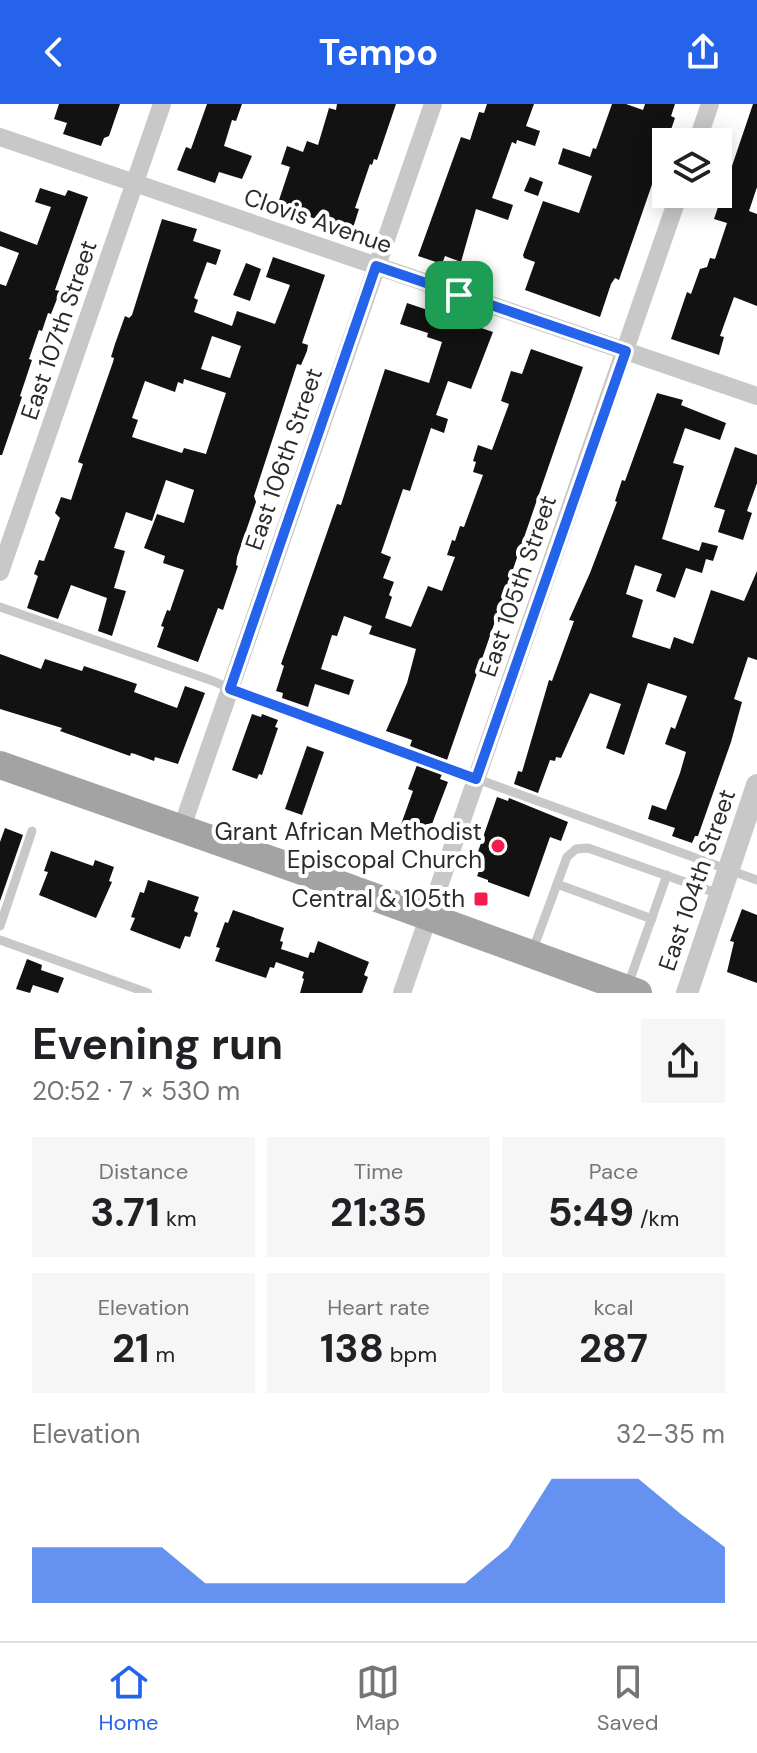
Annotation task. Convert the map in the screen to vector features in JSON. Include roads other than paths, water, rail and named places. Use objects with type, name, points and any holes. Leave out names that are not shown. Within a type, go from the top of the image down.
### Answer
[{"type":"main road","points":[[0,765],[632,991]]},
{"type":"street","name":"East 107th Street","points":[[0,572],[162,104]]},
{"type":"street","name":"East 106th Street","points":[[181,830],[433,104]]},
{"type":"street","points":[[702,128],[710,104]]},
{"type":"street","name":"Clovis Avenue","points":[[0,137],[757,396]]},
{"type":"street","name":"East 105th Street","points":[[402,993],[674,208]]},
{"type":"street","name":"East 104th Street","points":[[687,993],[757,785]]},
{"type":"lane","points":[[0,607],[213,681],[757,880]]},
{"type":"lane","points":[[0,926],[32,831]]},
{"type":"lane","points":[[532,954],[567,857],[576,849],[588,848],[719,894]]},
{"type":"lane","points":[[632,991],[667,875]]},
{"type":"lane","points":[[557,884],[652,919]]},
{"type":"lane","points":[[0,940],[148,993]]},
{"type":"place","name":"Grant African Methodist Episcopal Church","points":[[498,846]]},
{"type":"place","name":"Central & 105th","points":[[481,899]]}]
